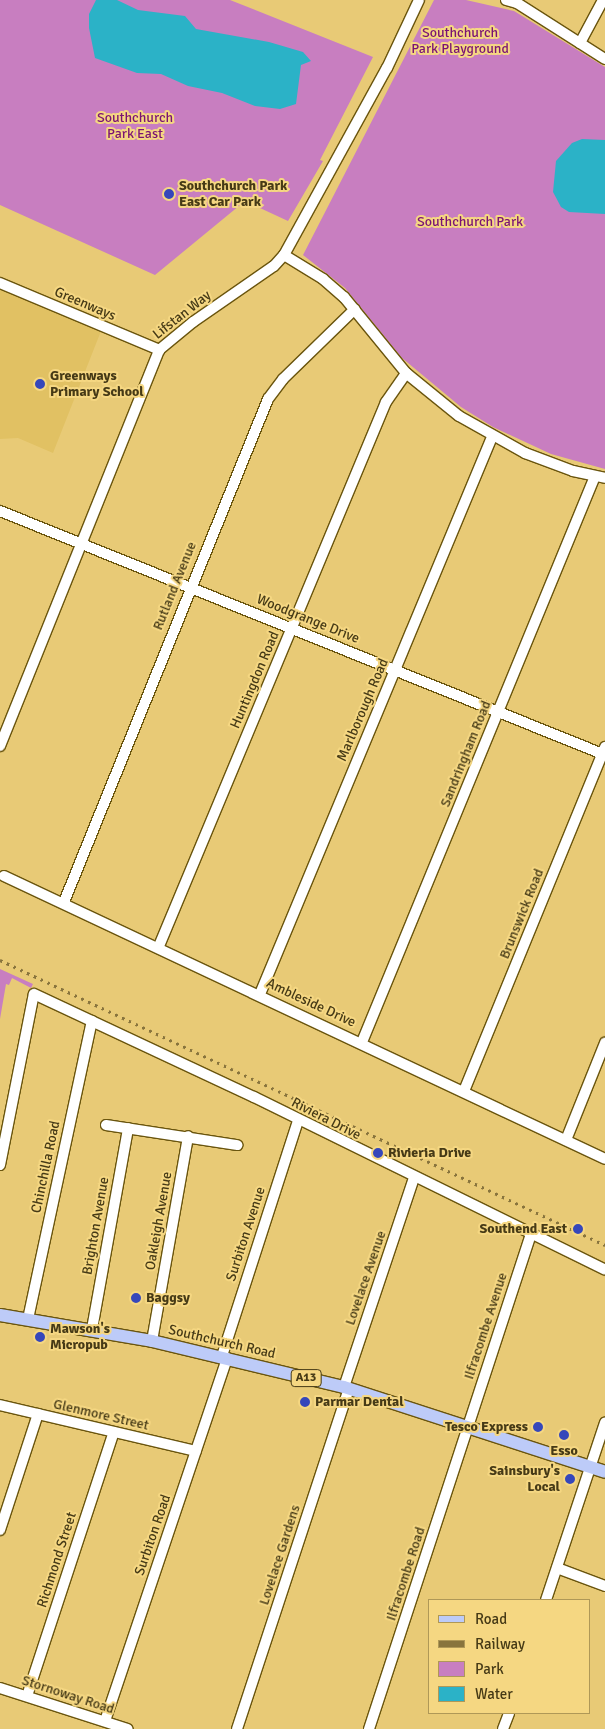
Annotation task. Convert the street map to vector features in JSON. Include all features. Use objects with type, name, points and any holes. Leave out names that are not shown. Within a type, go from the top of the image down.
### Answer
[{"type":"main road","name":"Southchurch Road","points":[[0,1315],[92,1329],[152,1341],[346,1388],[605,1472]]},
{"type":"street","name":"Lifstan Way","points":[[0,746],[80,543],[160,350],[192,322],[274,266],[284,255],[387,68],[419,0]]},
{"type":"street","points":[[508,0],[605,59]]},
{"type":"street","points":[[580,43],[602,0]]},
{"type":"street","points":[[284,255],[323,279],[355,308],[406,373],[435,399],[492,436],[555,465],[600,477]]},
{"type":"street","name":"Greenways","points":[[0,283],[160,350]]},
{"type":"street","name":"Rutland Avenue","points":[[64,902],[190,586],[268,400],[289,373],[355,308]]},
{"type":"street","name":"Huntingdon Road","points":[[159,946],[386,402],[406,373]]},
{"type":"street","name":"Marlborough Road","points":[[260,994],[492,436]]},
{"type":"street","name":"Sandringham Road","points":[[362,1042],[498,712],[600,477]]},
{"type":"street","name":"Woodgrange Drive","points":[[0,511],[190,586],[498,712],[604,752]]},
{"type":"street","name":"Brunswick Road","points":[[464,1091],[604,752]]},
{"type":"street","name":"Ambleside Drive","points":[[4,876],[159,946],[605,1159]]},
{"type":"street","name":"Riviera Drive","points":[[0,1165],[34,994],[605,1270]]},
{"type":"street","name":"Chinchilla Road","points":[[28,1319],[92,1021]]},
{"type":"street","points":[[566,1140],[605,1043]]},
{"type":"street","name":"Surbiton Avenue","points":[[224,1357],[298,1121]]},
{"type":"street","points":[[106,1125],[226,1141],[237,1145]]},
{"type":"street","name":"Brighton Avenue","points":[[92,1329],[128,1128]]},
{"type":"street","name":"Oakleigh Avenue","points":[[152,1341],[188,1136]]},
{"type":"street","name":"Lovelace Avenue","points":[[346,1388],[414,1178]]},
{"type":"street","name":"Ilfracombe Avenue","points":[[468,1427],[531,1234]]},
{"type":"street","name":"Surbiton Road","points":[[105,1722],[196,1451],[224,1357]]},
{"type":"street","name":"Lovelace Gardens","points":[[237,1729],[346,1388]]},
{"type":"street","name":"Glenmore Street","points":[[0,1406],[196,1451]]},
{"type":"street","points":[[0,1530],[38,1414]]},
{"type":"street","points":[[546,1599],[605,1423]]},
{"type":"street","name":"Ilfracombe Road","points":[[370,1729],[468,1427]]},
{"type":"street","name":"Richmond Street","points":[[26,1696],[114,1432]]},
{"type":"street","points":[[556,1568],[605,1586]]},
{"type":"street","name":"Stornoway Road","points":[[0,1688],[128,1729]]},
{"type":"street","points":[[503,1729],[509,1714]]},
{"type":"shaded area","name":"Greenways Primary School","points":[[0,289],[101,331],[53,453],[18,438],[0,439]]},
{"type":"green space","name":"Southchurch Park East","points":[[0,0],[230,0],[373,57],[320,160],[323,161],[288,221],[245,201],[155,275],[0,205]]},
{"type":"green space","name":"Southchurch Park","points":[[434,0],[466,0],[514,11],[605,67],[605,469],[551,454],[493,427],[461,407],[402,358],[345,288],[303,255]]},
{"type":"green space","points":[[0,969],[33,984],[31,988],[12,978],[9,985],[6,984],[0,1019]]},
{"type":"water","points":[[96,0],[117,0],[138,10],[185,16],[196,29],[269,42],[303,52],[311,61],[301,65],[296,104],[280,109],[255,106],[222,93],[188,86],[161,74],[137,73],[95,58],[89,28],[89,14]]},
{"type":"water","points":[[582,139],[605,140],[605,214],[569,212],[561,207],[553,192],[556,161],[572,143]]},
{"type":"railway","points":[[0,960],[605,1245]]},
{"type":"place","name":"Southchurch Park East Car Park","points":[[169,194]]},
{"type":"place","name":"Greenways Primary School","points":[[40,384]]},
{"type":"place","name":"Rivieria Drive","points":[[378,1153]]},
{"type":"place","name":"Southend East","points":[[578,1229]]},
{"type":"place","name":"Baggsy","points":[[136,1298]]},
{"type":"place","name":"Mawson's Micropub","points":[[40,1337]]},
{"type":"place","name":"Parmar Dental","points":[[305,1402]]},
{"type":"place","name":"Tesco Express","points":[[538,1427]]},
{"type":"place","name":"Esso","points":[[564,1435]]},
{"type":"place","name":"Sainsbury's Local","points":[[570,1479]]},
{"type":"park label","name":"Southchurch Park Playground","points":[[460,42]]}]
